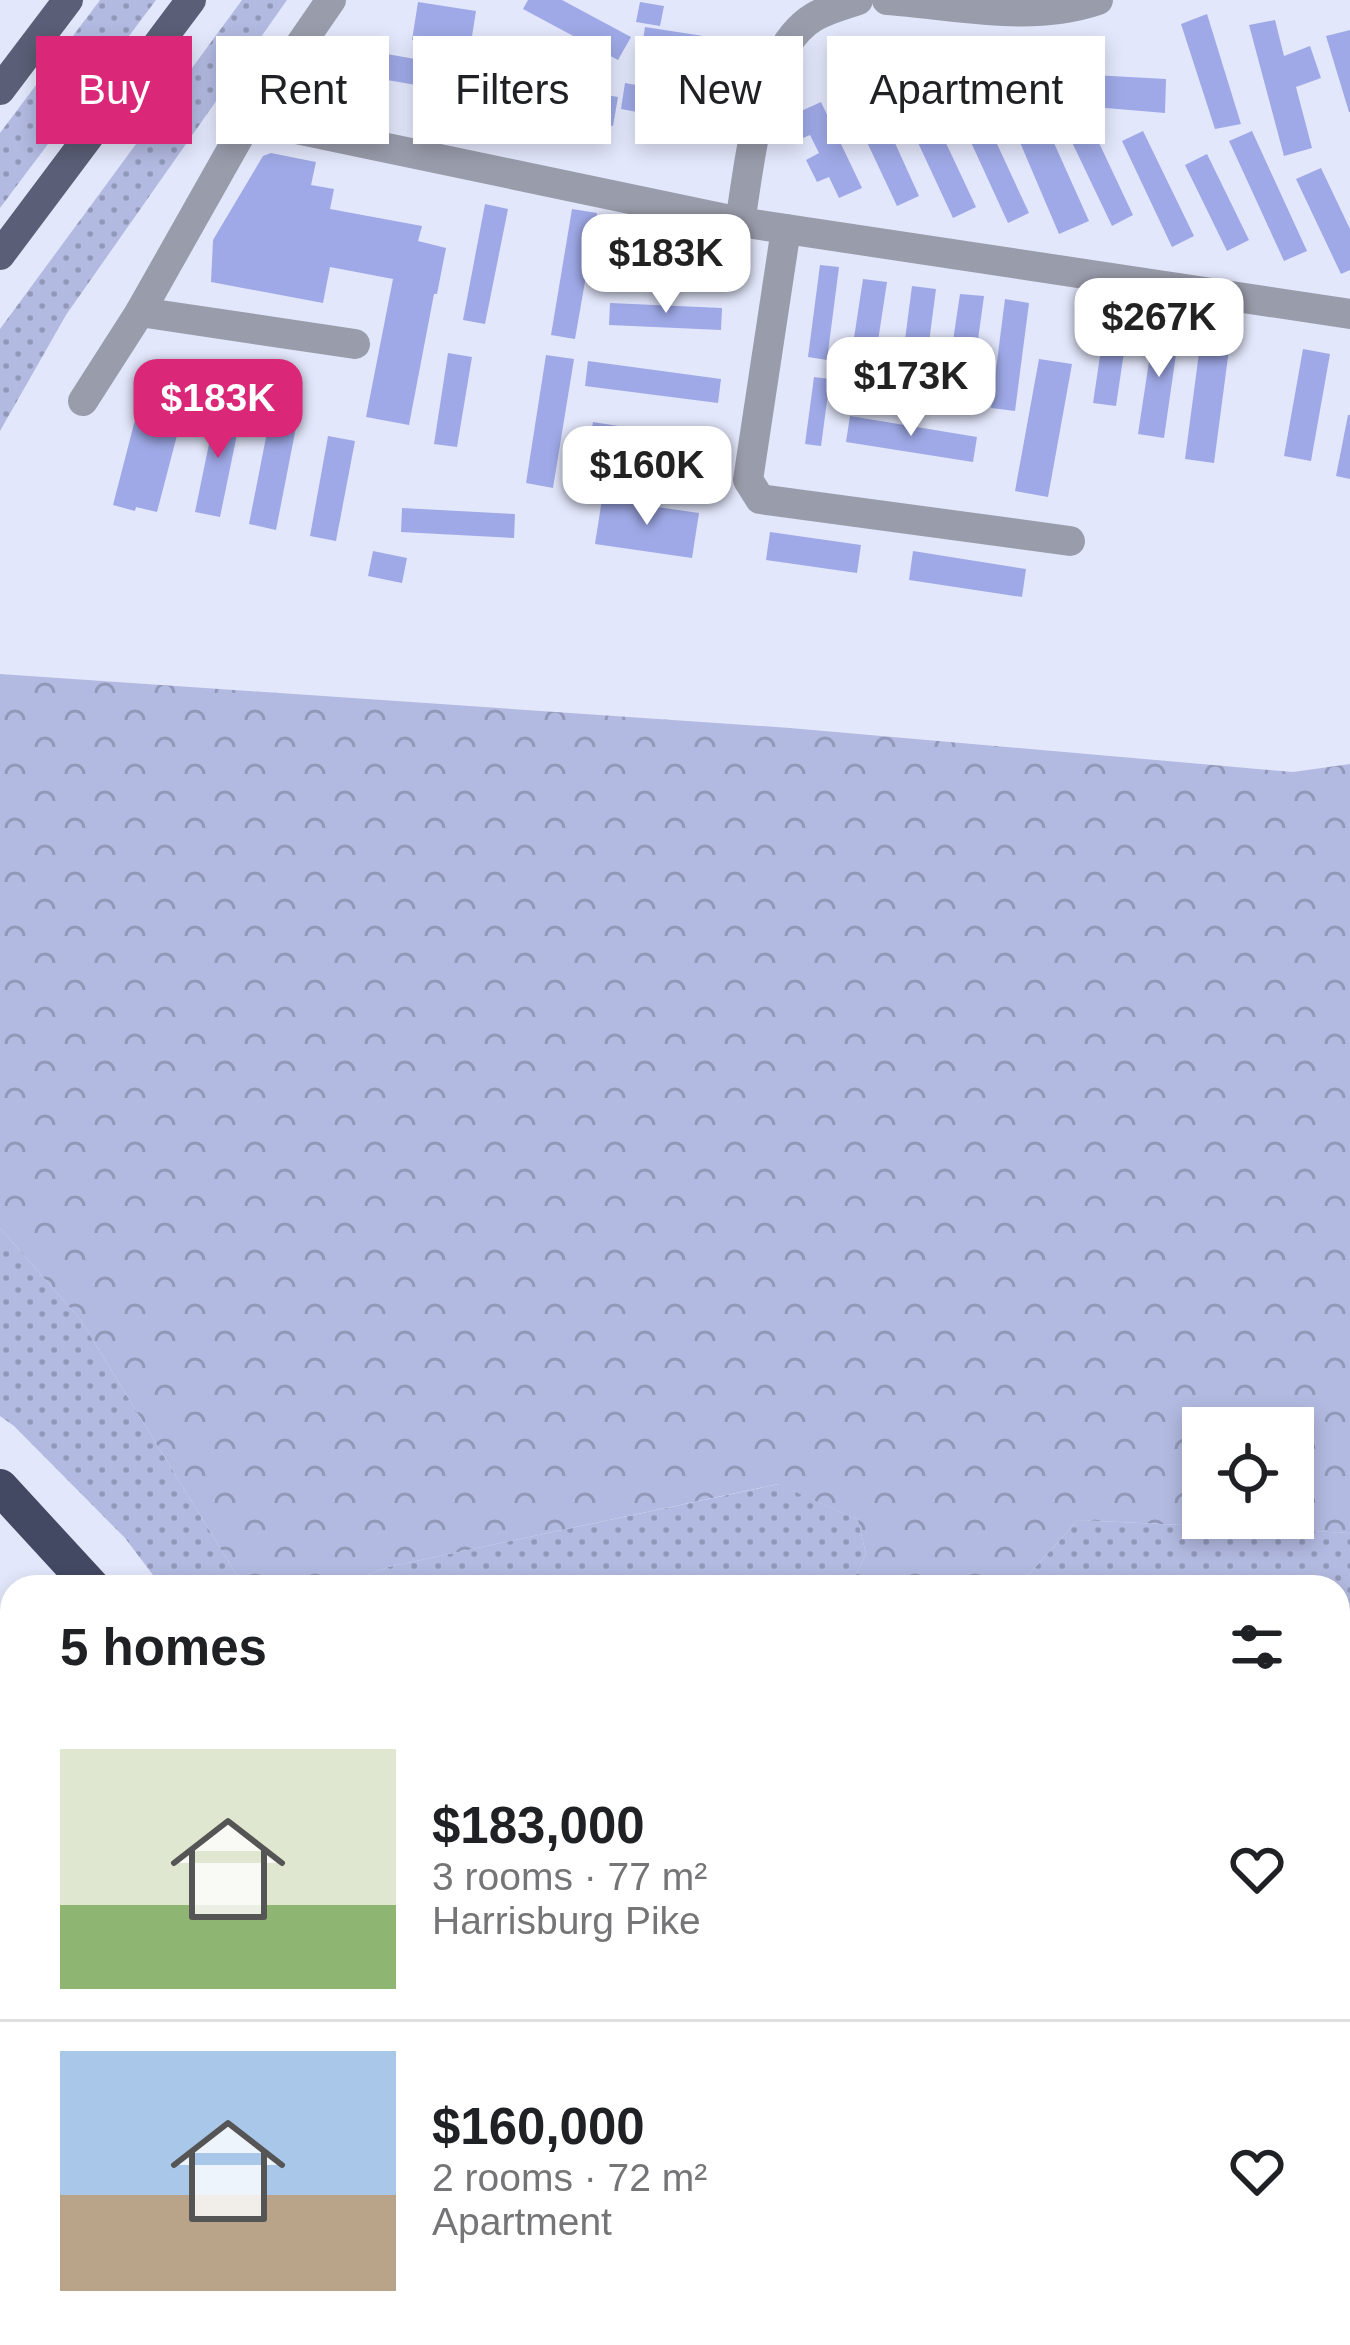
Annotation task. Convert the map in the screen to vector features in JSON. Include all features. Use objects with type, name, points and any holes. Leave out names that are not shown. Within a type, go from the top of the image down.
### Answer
[{"type":"highway","points":[[0,1487],[81,1575]]},
{"type":"highway","points":[[0,1757],[0,1860]]},
{"type":"main road","points":[[0,91],[68,0]]},
{"type":"main road","points":[[0,254],[190,0]]},
{"type":"street","points":[[306,36],[331,0]]},
{"type":"street","points":[[740,222],[760,104],[807,8],[858,0]]},
{"type":"street","points":[[887,0],[991,11],[1039,10],[1098,0]]},
{"type":"street","points":[[83,401],[140,312],[235,144]]},
{"type":"street","points":[[368,144],[740,222],[1350,314]]},
{"type":"street","points":[[786,229],[748,481],[760,499],[1070,541]]},
{"type":"street","points":[[140,312],[355,344]]},
{"type":"green space","points":[[100,0],[156,0],[129,36],[73,36]]},
{"type":"green space","points":[[242,0],[287,0],[262,36],[216,36],[216,101],[192,135],[192,68]]},
{"type":"green space","points":[[36,85],[36,144],[48,144],[0,208],[0,133]]},
{"type":"green space","points":[[136,144],[186,144],[66,315],[0,431],[0,329]]},
{"type":"green space","points":[[0,674],[790,728],[1293,772],[1350,764],[1350,1533],[1314,1531],[1314,1407],[1182,1407],[1182,1525],[1078,1520],[1028,1575],[856,1575],[866,1554],[858,1520],[778,1484],[368,1575],[237,1575],[80,1319],[0,1228]]},
{"type":"green space","points":[[0,1228],[80,1319],[237,1575],[153,1575],[125,1538],[0,1416]]},
{"type":"green space","points":[[779,1484],[858,1520],[866,1554],[856,1575],[368,1575]]},
{"type":"green space","points":[[1078,1520],[1182,1525],[1182,1539],[1314,1539],[1314,1531],[1350,1533],[1350,1575],[1028,1575]]},
{"type":"building","points":[[528,0],[562,0],[631,37],[618,60],[611,56],[611,36],[573,36],[523,9]]},
{"type":"building","points":[[418,2],[476,11],[472,36],[413,36],[412,40]]},
{"type":"building","points":[[640,2],[664,6],[660,26],[636,22]]},
{"type":"building","points":[[1207,14],[1241,124],[1215,129],[1181,24]]},
{"type":"building","points":[[1275,20],[1284,56],[1310,46],[1321,78],[1296,87],[1312,148],[1284,156],[1249,25]]},
{"type":"building","points":[[645,27],[703,36],[644,36]]},
{"type":"building","points":[[1350,30],[1350,112],[1349,112],[1326,36]]},
{"type":"building","points":[[389,54],[413,59],[413,84],[389,80]]},
{"type":"building","points":[[1105,76],[1166,79],[1165,113],[1105,108]]},
{"type":"building","points":[[625,83],[635,85],[635,112],[621,109]]},
{"type":"building","points":[[611,96],[618,97],[611,126]]},
{"type":"building","points":[[821,102],[827,115],[827,144],[841,144],[862,188],[839,198],[829,177],[817,182],[806,160],[819,153],[810,135],[803,138],[803,110]]},
{"type":"building","points":[[1143,131],[1194,236],[1172,247],[1122,141]]},
{"type":"building","points":[[1252,131],[1307,251],[1284,261],[1229,141]]},
{"type":"building","points":[[868,144],[895,144],[919,196],[897,206]]},
{"type":"building","points":[[919,144],[946,144],[976,207],[953,218]]},
{"type":"building","points":[[972,144],[997,144],[1029,213],[1008,223]]},
{"type":"building","points":[[1021,144],[1054,144],[1089,221],[1059,234]]},
{"type":"building","points":[[1073,144],[1099,144],[1133,215],[1112,226]]},
{"type":"building","points":[[271,153],[316,162],[311,185],[334,189],[330,209],[422,226],[418,241],[446,248],[409,425],[366,417],[393,279],[330,267],[323,303],[211,282],[213,240],[263,156]]},
{"type":"building","points":[[1207,154],[1249,240],[1227,251],[1185,165]]},
{"type":"building","points":[[1321,168],[1350,229],[1350,270],[1341,274],[1296,179]]},
{"type":"building","points":[[485,204],[508,209],[485,324],[463,320]]},
{"type":"building","points":[[572,209],[597,213],[575,339],[551,335]]},
{"type":"building","points":[[667,240],[745,254],[741,279],[663,265]]},
{"type":"building","points":[[820,265],[839,267],[827,360],[808,357]]},
{"type":"building","points":[[863,279],[887,282],[869,400],[845,397]]},
{"type":"building","points":[[912,286],[936,289],[924,381],[900,378]]},
{"type":"building","points":[[960,294],[984,296],[969,405],[944,401]]},
{"type":"building","points":[[1005,299],[1029,303],[1015,411],[991,408]]},
{"type":"building","points":[[610,303],[722,308],[721,330],[609,325]]},
{"type":"building","points":[[1106,316],[1129,318],[1116,406],[1093,403]]},
{"type":"building","points":[[1155,322],[1180,326],[1164,438],[1138,434]]},
{"type":"building","points":[[1202,330],[1231,334],[1214,463],[1185,459]]},
{"type":"building","points":[[1303,349],[1330,354],[1311,461],[1284,456]]},
{"type":"building","points":[[448,353],[472,357],[457,447],[434,444]]},
{"type":"building","points":[[546,355],[574,359],[553,488],[526,483]]},
{"type":"building","points":[[1039,359],[1072,364],[1048,497],[1015,491]]},
{"type":"building","points":[[588,361],[721,379],[718,403],[585,386]]},
{"type":"building","points":[[814,377],[830,379],[821,446],[805,444]]},
{"type":"building","points":[[143,389],[166,395],[161,411],[182,416],[157,512],[113,505]]},
{"type":"building","points":[[217,405],[242,410],[220,517],[195,512]]},
{"type":"building","points":[[1350,415],[1350,479],[1336,476]]},
{"type":"building","points":[[850,416],[977,437],[973,462],[846,442]]},
{"type":"building","points":[[270,417],[297,422],[276,530],[249,524]]},
{"type":"building","points":[[593,422],[712,441],[708,466],[588,448]]},
{"type":"building","points":[[328,436],[355,441],[336,541],[310,536]]},
{"type":"building","points":[[602,499],[699,513],[692,558],[595,544]]},
{"type":"building","points":[[402,508],[515,514],[514,538],[401,532]]},
{"type":"building","points":[[770,532],[861,545],[857,573],[766,560]]},
{"type":"building","points":[[373,551],[407,558],[402,583],[368,576]]},
{"type":"building","points":[[913,551],[1026,569],[1022,597],[909,580]]}]
